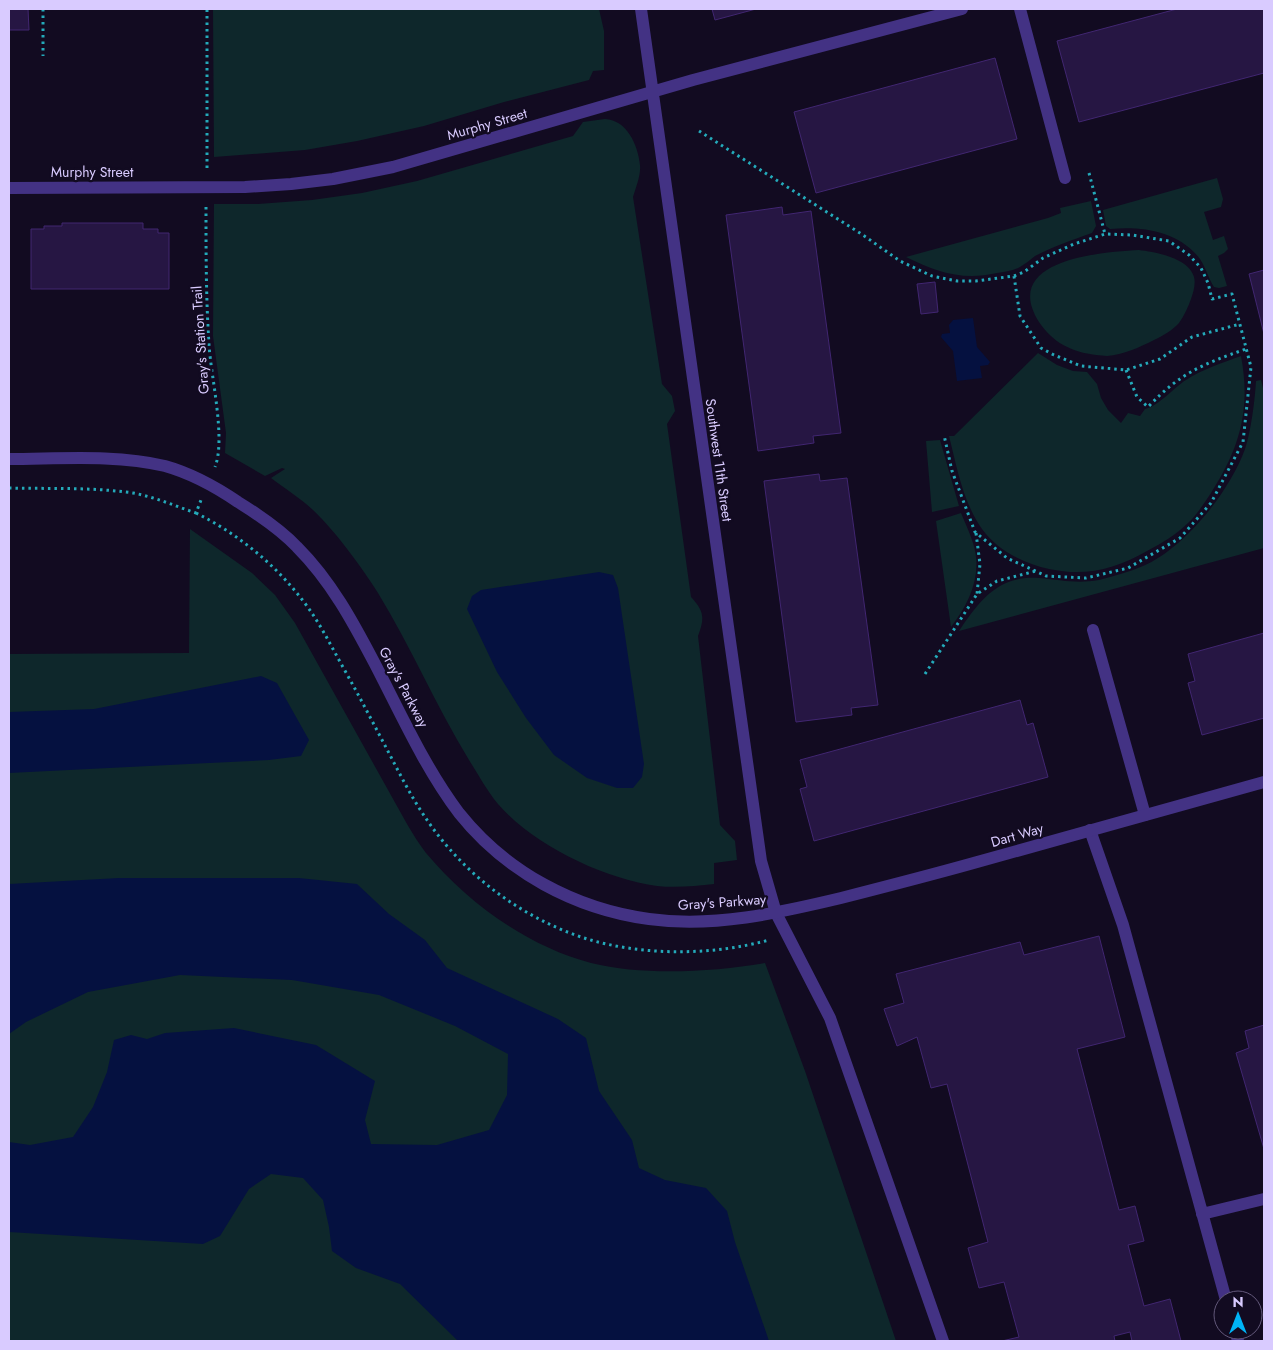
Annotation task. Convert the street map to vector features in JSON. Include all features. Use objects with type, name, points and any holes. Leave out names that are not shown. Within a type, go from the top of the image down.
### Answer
[{"type":"street","name":"Southwest 11th Street","points":[[641,9],[761,860],[776,913],[830,1018],[943,1341]]},
{"type":"street","name":"Murphy Street","points":[[9,188],[245,187],[333,179],[393,166],[652,92],[962,9]]},
{"type":"street","points":[[1020,9],[1065,178]]},
{"type":"street","name":"Gray's Parkway","points":[[9,459],[102,459],[132,461],[166,467],[220,490],[260,516],[296,546],[346,609],[430,769],[459,812],[490,848],[528,876],[568,897],[612,912],[652,920],[710,921],[776,913]]},
{"type":"street","points":[[1093,630],[1145,815]]},
{"type":"street","name":"Dart Way","points":[[776,913],[910,881],[1264,782]]},
{"type":"street","points":[[1090,830],[1123,925],[1223,1290]]},
{"type":"street","points":[[1202,1214],[1264,1199]]},
{"type":"path","points":[[43,9],[43,56]]},
{"type":"path","points":[[207,9],[207,172]]},
{"type":"path","points":[[699,131],[908,265],[932,276],[957,281],[976,281],[1014,276],[1024,272],[1043,258],[1074,244],[1105,234],[1132,235],[1169,241],[1189,255],[1201,268],[1208,283],[1212,299],[1232,294],[1251,367],[1243,442],[1211,503],[1180,538],[1128,568],[1086,578],[1046,576],[1007,558],[976,532]]},
{"type":"path","points":[[1089,173],[1105,234]]},
{"type":"path","name":"Gray's Station Trail","points":[[206,206],[209,342],[218,430],[218,454],[213,472]]},
{"type":"path","points":[[1014,276],[1020,316],[1041,348],[1081,366],[1126,370],[1160,359],[1192,337],[1240,324]]},
{"type":"path","points":[[1126,370],[1137,397],[1148,407],[1162,392],[1193,369],[1246,349]]},
{"type":"path","points":[[944,435],[952,470],[976,532],[980,564],[977,594]]},
{"type":"path","points":[[9,488],[98,489],[135,494],[196,513],[202,497]]},
{"type":"path","points":[[925,674],[977,594],[997,581],[1036,571]]},
{"type":"green space","points":[[213,9],[599,9],[604,31],[604,70],[593,71],[589,80],[504,102],[424,126],[357,141],[305,150],[214,157]]},
{"type":"green space","points":[[605,119],[613,120],[625,129],[634,142],[639,157],[639,177],[633,197],[662,384],[672,396],[675,411],[667,424],[691,597],[699,606],[702,615],[702,624],[698,636],[720,825],[735,841],[737,860],[714,863],[714,884],[679,887],[657,886],[615,876],[571,858],[530,833],[513,819],[494,799],[469,760],[390,613],[364,572],[322,519],[303,501],[271,478],[285,469],[282,468],[265,476],[225,453],[226,433],[213,336],[214,204],[258,204],[312,200],[362,193],[417,181],[573,136],[583,122]]},
{"type":"green space","points":[[1217,178],[1223,199],[1221,207],[1204,212],[1213,240],[1224,236],[1228,249],[1218,256],[1227,286],[1214,287],[1200,259],[1182,242],[1171,236],[1135,228],[1110,229],[1106,226],[1103,210]]},
{"type":"green space","points":[[1091,201],[1096,226],[1092,233],[1042,252],[1020,267],[1011,270],[972,276],[950,274],[906,257],[1048,218],[1061,213],[1060,208]]},
{"type":"green space","points":[[1139,250],[1171,257],[1191,270],[1195,283],[1190,302],[1181,320],[1174,328],[1137,348],[1107,356],[1079,352],[1050,336],[1039,322],[1030,301],[1033,285],[1043,272],[1080,257]]},
{"type":"green space","points":[[1038,353],[1057,365],[1073,371],[1087,372],[1097,384],[1101,398],[1108,410],[1121,423],[1128,413],[1140,416],[1145,409],[1161,401],[1192,376],[1241,356],[1245,393],[1244,411],[1236,444],[1211,493],[1194,516],[1179,531],[1158,545],[1123,563],[1088,572],[1063,571],[1030,564],[1003,550],[988,537],[975,519],[965,496],[949,436],[954,436]]},
{"type":"green space","points":[[1261,380],[1264,392],[1264,548],[959,631],[982,600],[991,592],[1012,581],[1025,578],[1076,582],[1099,580],[1143,566],[1159,558],[1175,546],[1190,532],[1217,500],[1238,465],[1249,434],[1256,381]]},
{"type":"green space","points":[[940,440],[959,506],[932,512],[926,441]]},
{"type":"green space","points":[[961,513],[973,543],[976,565],[973,587],[969,598],[951,627],[936,521]]},
{"type":"green space","points":[[190,529],[252,573],[275,595],[295,623],[418,843],[461,889],[480,905],[500,920],[544,946],[591,963],[633,970],[678,971],[722,969],[765,963],[805,1071],[896,1341],[9,1341],[9,654],[189,653]]},
{"type":"shaded area","points":[[973,318],[977,347],[990,362],[988,365],[980,366],[982,378],[957,381],[953,351],[941,337],[942,334],[950,333],[949,325],[953,320]]},
{"type":"shaded area","points":[[599,572],[613,575],[618,588],[644,764],[642,777],[633,788],[617,788],[587,778],[554,755],[526,718],[497,672],[467,609],[472,596],[481,590]]},
{"type":"shaded area","points":[[261,676],[277,683],[309,740],[301,756],[269,760],[9,773],[9,712],[94,709]]},
{"type":"shaded area","points":[[119,878],[299,878],[357,884],[389,914],[425,940],[447,968],[558,1019],[586,1038],[599,1091],[632,1140],[639,1168],[665,1180],[706,1188],[727,1211],[735,1242],[769,1341],[458,1341],[400,1284],[356,1268],[332,1251],[323,1200],[303,1178],[271,1174],[249,1189],[220,1236],[203,1244],[9,1232],[9,1142],[30,1145],[73,1137],[93,1107],[107,1072],[114,1040],[131,1035],[147,1039],[165,1033],[234,1028],[316,1045],[375,1081],[365,1120],[371,1144],[437,1145],[489,1130],[507,1095],[508,1054],[455,1026],[379,995],[292,980],[180,975],[88,992],[26,1022],[9,1034],[9,884]]},
{"type":"building","points":[[9,9],[28,9],[29,30],[9,30]]},
{"type":"building","points":[[712,9],[756,9],[715,20]]},
{"type":"building","points":[[1177,9],[1264,9],[1264,73],[1079,122],[1057,41]]},
{"type":"building","points":[[995,58],[1017,139],[816,193],[794,112]]},
{"type":"building","points":[[782,207],[783,215],[811,211],[841,433],[813,436],[814,443],[758,451],[726,215]]},
{"type":"building","points":[[62,223],[143,223],[143,229],[158,229],[158,233],[169,233],[169,289],[31,289],[31,229],[44,229],[44,226],[62,226]]},
{"type":"building","points":[[1264,270],[1264,334],[1249,274]]},
{"type":"building","points":[[935,282],[938,312],[921,314],[917,284]]},
{"type":"building","points":[[819,474],[820,481],[847,478],[878,705],[851,708],[852,715],[796,722],[764,481]]},
{"type":"building","points":[[1264,633],[1264,718],[1202,735],[1188,683],[1195,681],[1188,654]]},
{"type":"building","points":[[1020,700],[1027,725],[1033,723],[1048,777],[814,841],[800,789],[807,787],[800,760]]},
{"type":"building","points":[[1099,936],[1125,1037],[1077,1049],[1119,1210],[1135,1206],[1144,1241],[1128,1245],[1144,1306],[1170,1299],[1181,1341],[1132,1341],[1130,1332],[1114,1336],[1115,1341],[1002,1341],[1019,1337],[1004,1282],[979,1288],[968,1248],[988,1242],[947,1084],[931,1088],[917,1037],[897,1046],[884,1009],[904,1003],[896,974],[1020,942],[1024,955]]},
{"type":"building","points":[[1264,1025],[1264,1149],[1236,1053],[1249,1048],[1245,1031]]}]
